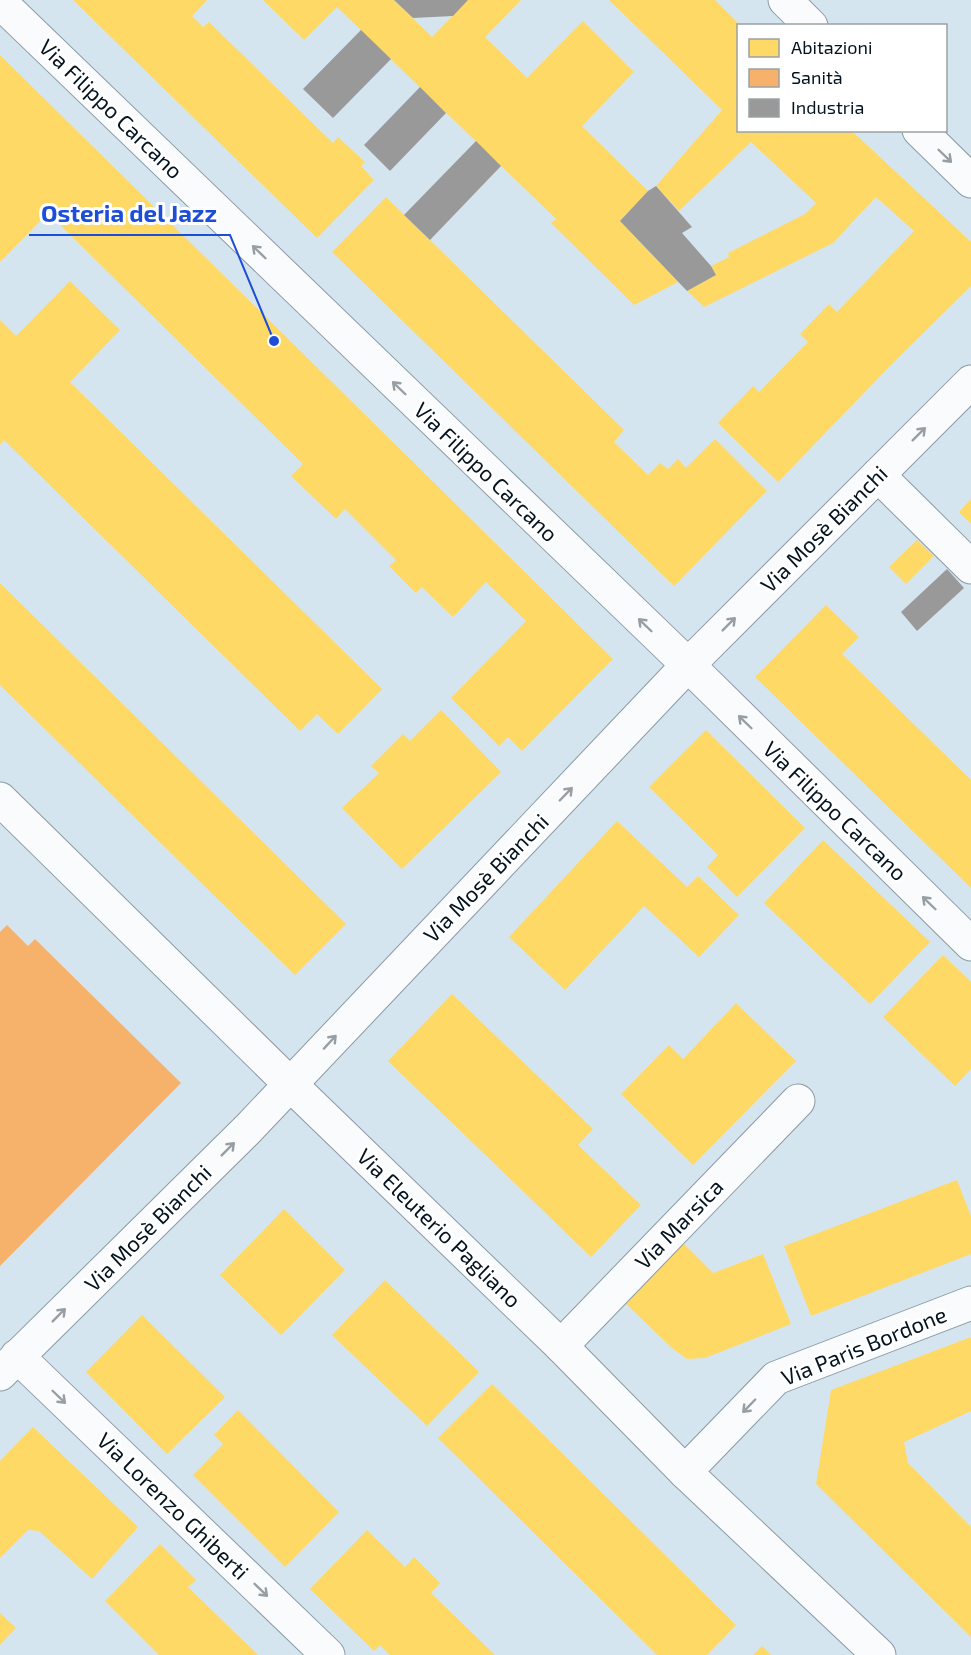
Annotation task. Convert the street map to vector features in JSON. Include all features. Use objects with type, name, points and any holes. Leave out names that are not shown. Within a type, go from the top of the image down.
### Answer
[{"type":"street","points":[[785,0],[809,24]]},
{"type":"street","name":"Via Filippo Carcano","points":[[0,2],[688,665],[971,944]]},
{"type":"street","points":[[921,132],[971,181]]},
{"type":"street","name":"Via Mosè Bianchi","points":[[9,1365],[248,1129],[688,665],[971,382]]},
{"type":"street","points":[[878,476],[971,567]]},
{"type":"street","name":"Via Eleuterio Pagliano","points":[[0,799],[561,1346],[685,1472],[879,1655]]},
{"type":"street","name":"Via Marsica","points":[[561,1346],[798,1101]]},
{"type":"street","name":"Via Paris Bordone","points":[[685,1472],[776,1378],[971,1303]]},
{"type":"street","name":"Via Lorenzo Ghiberti","points":[[9,1365],[328,1655]]},
{"type":"building: Abitazioni","points":[[73,0],[207,0],[192,16],[203,27],[209,22],[333,143],[338,137],[365,162],[361,166],[374,180],[317,238]]},
{"type":"building: Abitazioni","points":[[263,0],[394,0],[432,37],[468,0],[521,0],[485,37],[527,78],[583,21],[634,72],[582,126],[648,191],[620,221],[678,282],[634,305],[551,223],[556,219],[337,7],[304,40]]},
{"type":"building: Abitazioni","points":[[609,0],[715,0],[739,24],[737,24],[737,132],[853,132],[971,242],[971,286],[778,482],[718,423],[753,386],[759,392],[808,342],[800,334],[829,304],[837,312],[914,231],[876,197],[833,243],[704,307],[687,291],[716,275],[711,266],[729,257],[728,253],[805,214],[816,203],[751,142],[679,211],[656,186],[722,110]]},
{"type":"building: Abitazioni","points":[[0,55],[613,659],[522,751],[508,737],[499,746],[451,698],[526,621],[486,582],[453,617],[422,587],[416,593],[389,566],[396,560],[345,509],[336,519],[291,476],[303,464],[48,213],[0,262]]},
{"type":"building: Abitazioni","points":[[386,197],[624,430],[614,442],[648,475],[660,463],[668,469],[678,459],[686,468],[715,439],[767,491],[674,586],[332,252]]},
{"type":"building: Abitazioni","points":[[70,281],[120,330],[70,382],[382,689],[338,734],[317,714],[300,731],[4,440],[0,445],[0,320],[16,336]]},
{"type":"building: Abitazioni","points":[[971,499],[971,524],[959,512]]},
{"type":"building: Abitazioni","points":[[917,540],[934,556],[906,584],[889,567]]},
{"type":"building: Abitazioni","points":[[0,583],[346,924],[295,975],[0,685]]},
{"type":"building: Abitazioni","points":[[826,605],[859,637],[842,654],[971,780],[971,888],[755,677]]},
{"type":"building: Abitazioni","points":[[441,710],[501,772],[402,869],[342,808],[379,773],[371,766],[403,734],[410,741]]},
{"type":"building: Abitazioni","points":[[706,730],[805,828],[737,897],[707,867],[718,855],[649,787]]},
{"type":"building: Abitazioni","points":[[617,821],[687,887],[698,876],[739,915],[699,957],[644,906],[565,990],[509,937]]},
{"type":"building: Abitazioni","points":[[823,840],[930,942],[870,1004],[764,903]]},
{"type":"building: Abitazioni","points":[[943,955],[971,982],[971,1069],[955,1086],[883,1017]]},
{"type":"building: Abitazioni","points":[[452,994],[593,1129],[578,1145],[641,1205],[591,1257],[388,1061]]},
{"type":"building: Abitazioni","points":[[736,1003],[796,1061],[693,1165],[621,1094],[669,1045],[683,1059]]},
{"type":"building: Abitazioni","points":[[957,1180],[971,1216],[971,1254],[811,1316],[784,1246]]},
{"type":"building: Abitazioni","points":[[284,1209],[345,1270],[281,1335],[220,1275]]},
{"type":"building: Abitazioni","points":[[684,1244],[713,1273],[763,1254],[791,1324],[705,1358],[687,1359],[673,1349],[623,1301]]},
{"type":"building: Abitazioni","points":[[385,1280],[479,1372],[427,1426],[332,1335]]},
{"type":"building: Abitazioni","points":[[142,1315],[225,1397],[167,1454],[86,1372]]},
{"type":"building: Abitazioni","points":[[971,1337],[971,1411],[904,1442],[908,1463],[971,1527],[971,1637],[816,1484],[831,1390]]},
{"type":"building: Abitazioni","points":[[492,1384],[736,1625],[707,1655],[657,1655],[438,1438]]},
{"type":"building: Abitazioni","points":[[238,1410],[339,1512],[285,1567],[193,1475],[223,1444],[214,1435]]},
{"type":"building: Abitazioni","points":[[33,1427],[138,1527],[92,1579],[39,1531],[28,1530],[0,1558],[0,1461]]},
{"type":"building: Abitazioni","points":[[367,1530],[405,1567],[414,1557],[440,1583],[431,1593],[495,1655],[390,1655],[380,1645],[374,1651],[310,1589]]},
{"type":"building: Abitazioni","points":[[160,1544],[196,1580],[188,1587],[258,1655],[159,1655],[105,1601]]},
{"type":"building: Abitazioni","points":[[0,1613],[16,1628],[0,1645]]},
{"type":"building: Abitazioni","points":[[762,1646],[771,1655],[753,1655]]},
{"type":"building: Sanità","points":[[7,925],[28,946],[35,939],[181,1083],[0,1266],[0,932]]},
{"type":"building: Industria","points":[[394,0],[468,0],[453,16],[413,18]]},
{"type":"building: Industria","points":[[361,30],[391,59],[333,118],[303,89]]},
{"type":"building: Industria","points":[[420,87],[446,113],[390,171],[364,145]]},
{"type":"building: Industria","points":[[476,141],[501,166],[430,240],[404,215]]},
{"type":"building: Industria","points":[[656,186],[692,227],[682,233],[716,275],[687,291],[620,221],[648,191]]},
{"type":"building: Industria","points":[[947,569],[964,588],[917,631],[901,612]]},
{"type":"place","name":"Osteria del Jazz","points":[[274,341]]}]
